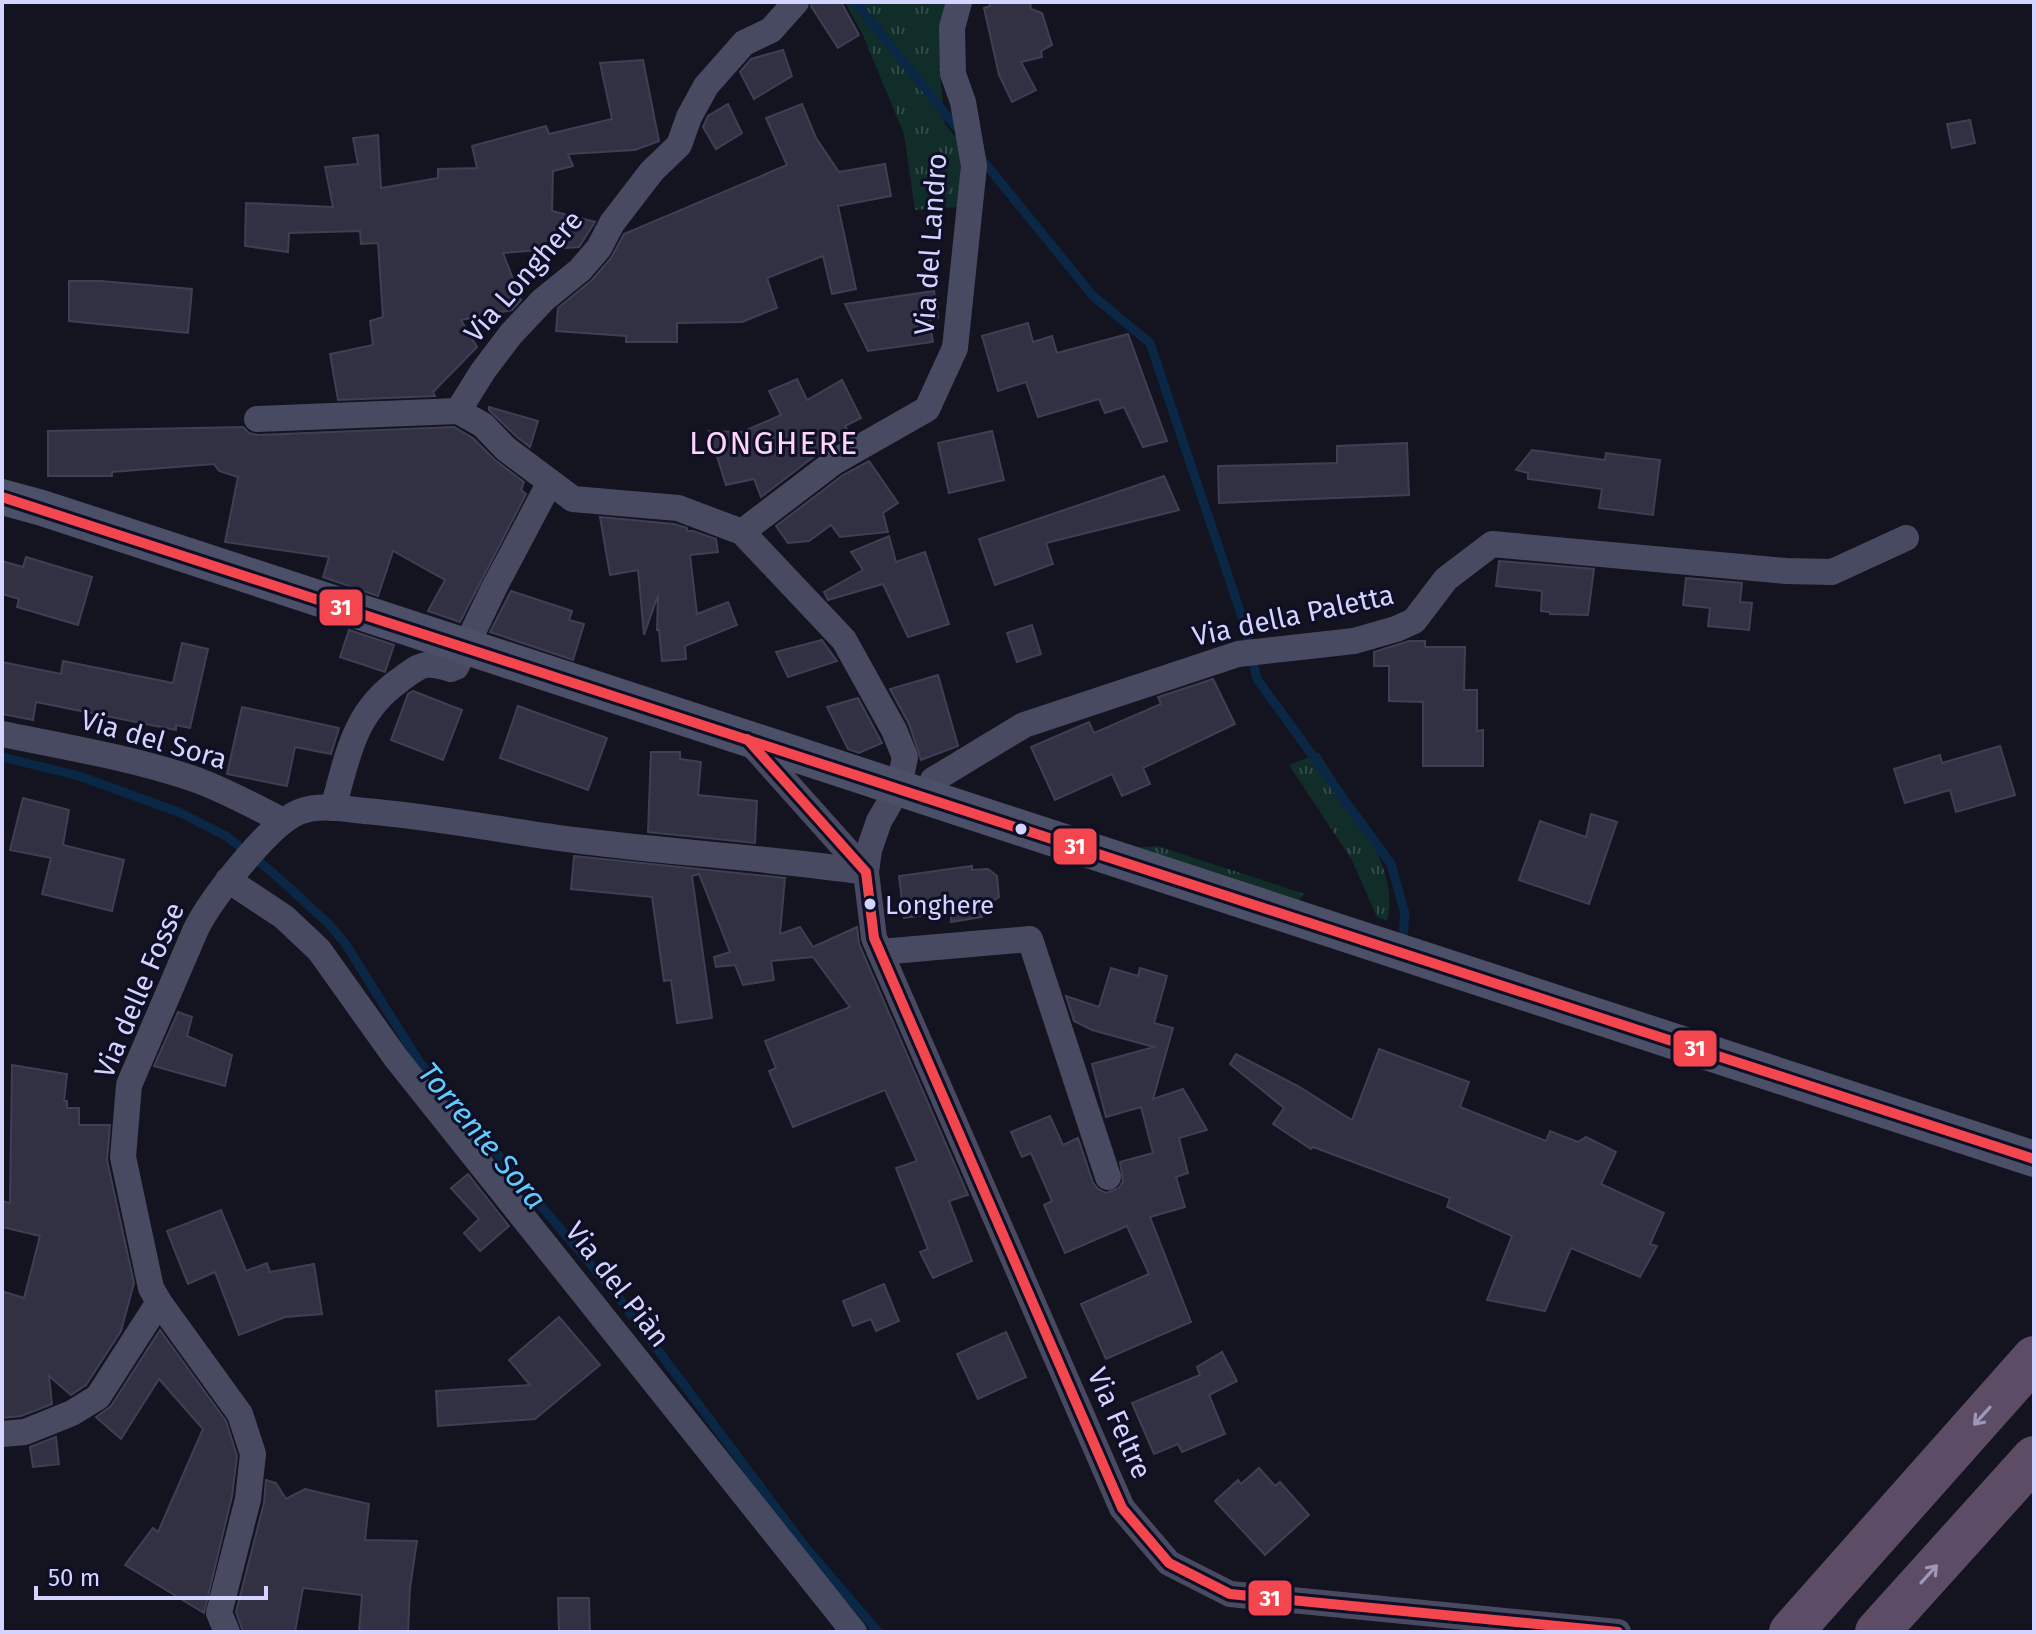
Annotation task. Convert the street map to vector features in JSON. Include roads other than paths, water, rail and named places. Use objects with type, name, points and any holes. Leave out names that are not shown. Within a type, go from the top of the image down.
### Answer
[{"type":"highway","points":[[1791,1632],[2034,1358]]},
{"type":"highway","points":[[1877,1632],[2034,1458]]},
{"type":"main road","points":[[2,497],[466,645],[2034,1159]]},
{"type":"street","name":"Via Longhere","points":[[458,411],[511,334],[543,300],[580,270],[599,248],[612,223],[652,171],[679,145],[689,117],[706,86],[744,43],[771,30],[796,2]]},
{"type":"street","name":"Via del Landro","points":[[742,532],[834,462],[927,409],[955,348],[974,166],[963,102],[953,74],[952,28],[959,2]]},
{"type":"street","points":[[257,419],[458,411],[483,425],[506,449],[573,499],[678,508],[742,532],[844,640],[894,730],[905,757],[913,792]]},
{"type":"street","points":[[333,808],[354,734],[366,711],[386,690],[419,666],[434,664],[451,669],[456,667],[550,482]]},
{"type":"street","name":"Via della Paletta","points":[[913,792],[1024,725],[1238,654],[1354,641],[1405,625],[1414,621],[1446,579],[1492,544],[1786,571],[1832,572],[1906,538]]},
{"type":"street","name":"Via del Sora","points":[[2,734],[144,765],[192,779],[225,791],[283,821]]},
{"type":"street","points":[[747,739],[866,872]]},
{"type":"street","name":"Via Feltre","points":[[913,792],[879,821],[866,872],[874,938],[1122,1508],[1169,1563],[1230,1594],[1618,1632]]},
{"type":"street","points":[[283,821],[310,809],[414,815],[582,841],[797,862],[866,872]]},
{"type":"street","name":"Via delle Fosse","points":[[227,1632],[219,1613],[248,1499],[253,1454],[240,1414],[151,1288],[123,1157],[129,1085],[204,912],[232,876],[283,821]]},
{"type":"street","name":"Via del Piàn","points":[[232,876],[284,917],[319,950],[396,1058],[854,1632]]},
{"type":"street","points":[[880,952],[1030,939],[1108,1177]]},
{"type":"street","points":[[2,1434],[25,1432],[72,1413],[98,1397],[159,1302]]},
{"type":"waterway","points":[[855,2],[961,133]]},
{"type":"waterway","points":[[980,157],[1093,296],[1150,343],[1244,623],[1257,679],[1391,864],[1405,914],[1403,936]]},
{"type":"waterway","name":"Torrente Sora","points":[[2,757],[79,776],[181,813],[226,836],[272,872],[328,923],[345,943],[420,1063],[619,1298],[803,1544],[878,1632]]},
{"type":"place","name":"Longhere","points":[[870,904]]},
{"type":"district","name":"LONGHERE","points":[[774,443]]}]
